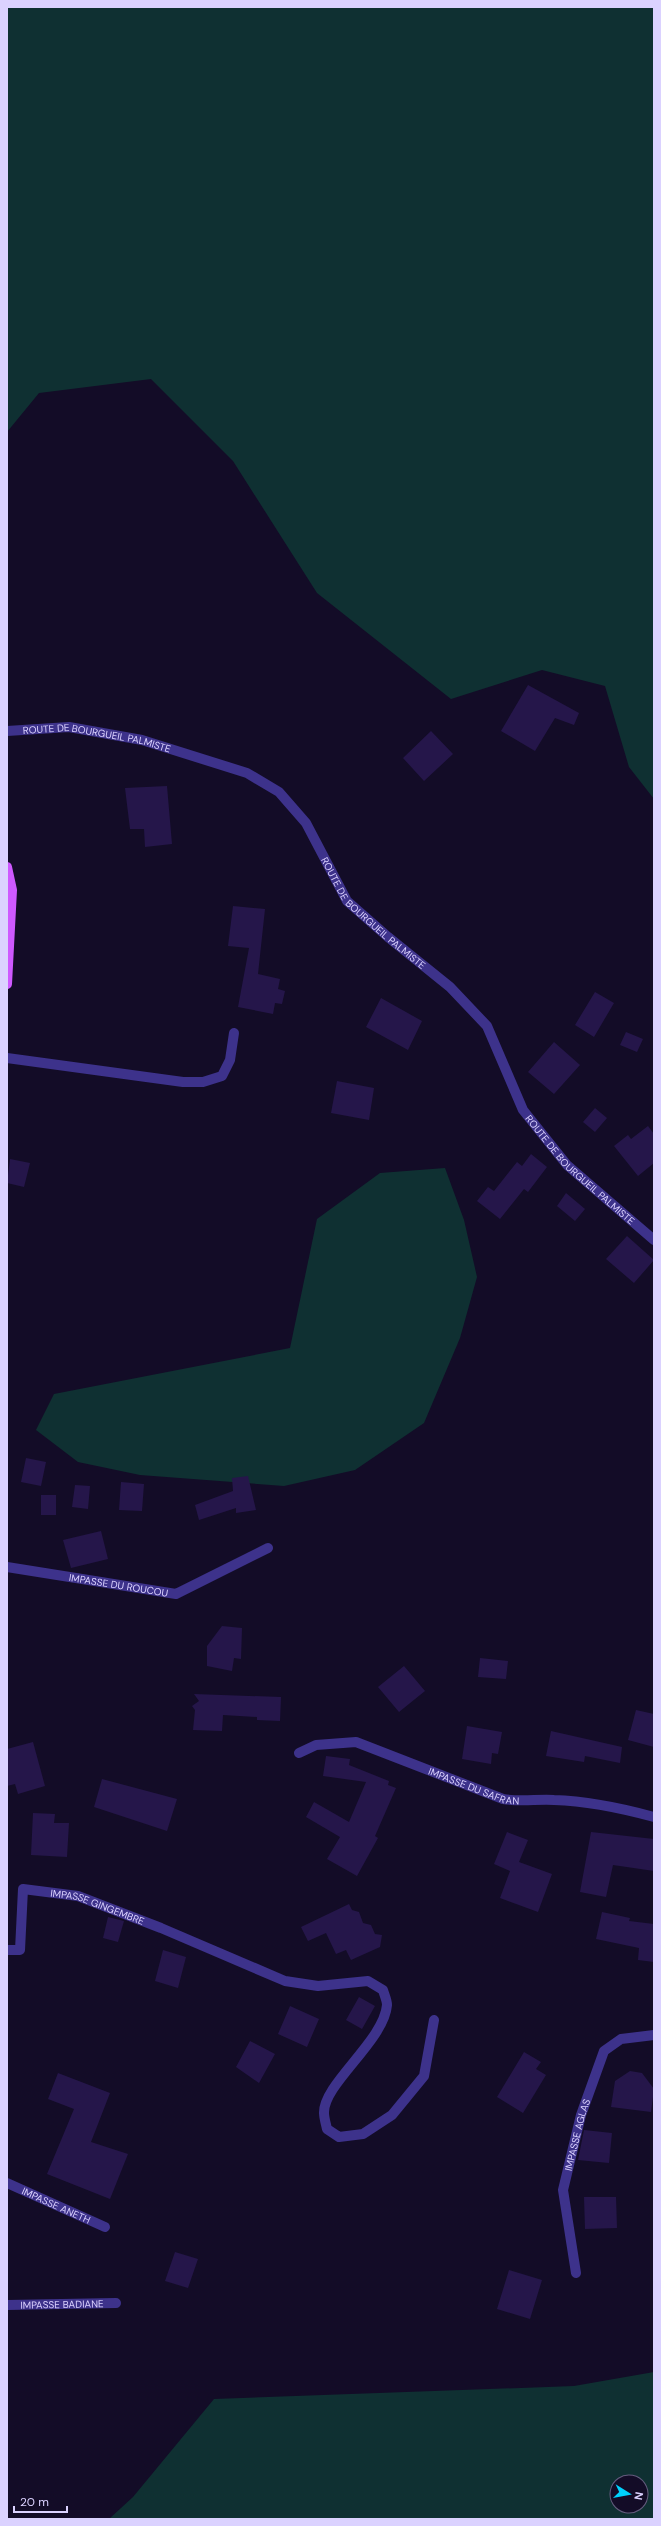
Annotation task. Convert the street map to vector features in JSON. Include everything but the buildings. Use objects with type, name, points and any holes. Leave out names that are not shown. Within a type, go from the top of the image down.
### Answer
[{"type":"main road","points":[[7,866],[12,890],[7,984]]},
{"type":"street","name":"ROUTE DE BOURGUEIL PALMISTE","points":[[7,731],[69,727],[142,740],[247,774],[279,792],[306,823],[347,901],[388,937],[450,987],[487,1026],[523,1110],[567,1165],[654,1240]]},
{"type":"street","points":[[7,1058],[183,1082],[203,1082],[222,1076],[230,1060],[234,1032]]},
{"type":"street","name":"IMPASSE DU ROUCOU","points":[[7,1567],[176,1594],[268,1548]]},
{"type":"street","name":"IMPASSE DU SAFRAN","points":[[299,1753],[316,1745],[356,1742],[503,1799],[522,1802],[554,1800],[592,1803],[654,1817]]},
{"type":"street","name":"IMPASSE GINGEMBRE","points":[[7,1950],[20,1950],[23,1889],[78,1896],[161,1928],[237,1962],[285,1981],[318,1986],[368,1981],[383,1990],[387,2004],[377,2030],[353,2066],[335,2085],[324,2112],[327,2129],[339,2137],[363,2134],[392,2115],[424,2076],[434,2020]]},
{"type":"street","name":"IMPASSE AGLAS","points":[[576,2273],[563,2190],[581,2114],[604,2051],[621,2039],[654,2035]]},
{"type":"street","name":"IMPASSE ANETH","points":[[7,2183],[106,2227]]},
{"type":"street","name":"IMPASSE BADIANE","points":[[7,2305],[116,2303]]},
{"type":"green space","points":[[7,7],[654,7],[654,799],[629,767],[605,686],[542,670],[451,699],[317,593],[233,461],[151,379],[39,393],[7,432]]},
{"type":"green space","points":[[445,1168],[464,1220],[477,1277],[460,1338],[424,1423],[355,1470],[284,1486],[140,1475],[78,1462],[36,1430],[54,1394],[290,1348],[317,1219],[380,1173]]},
{"type":"green space","points":[[654,2372],[654,2519],[109,2519],[133,2497],[214,2399],[574,2386]]}]
